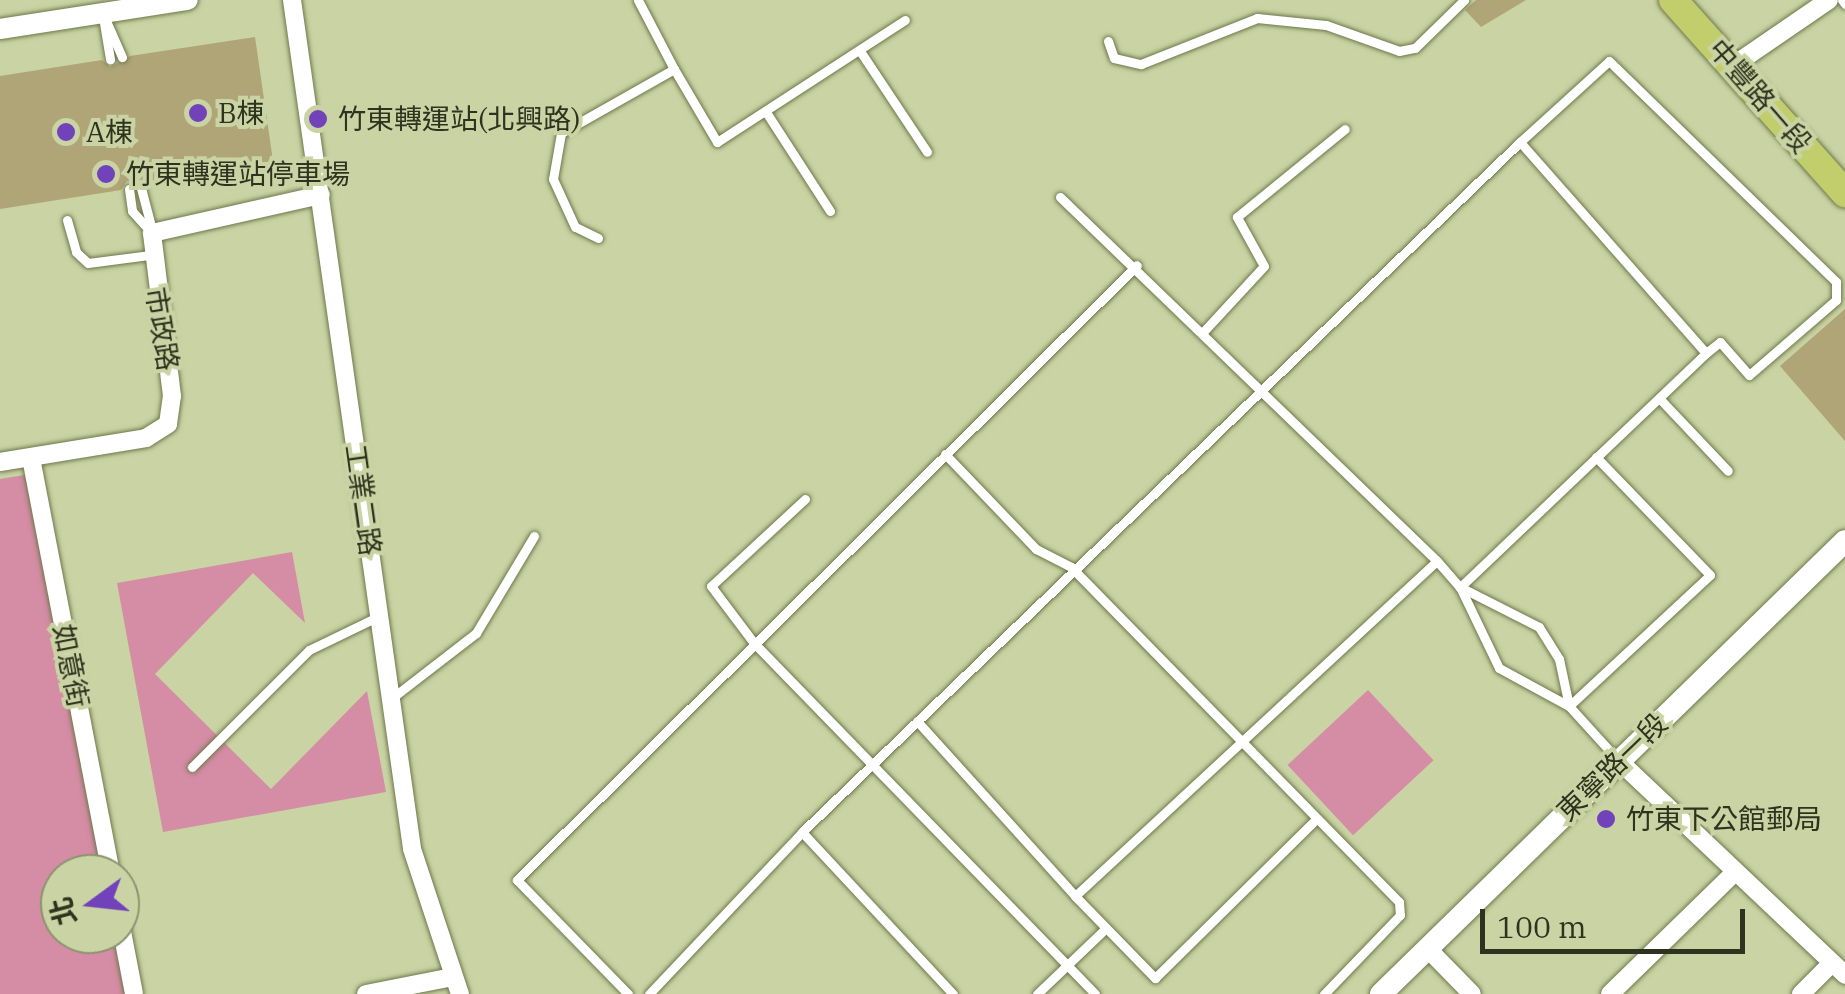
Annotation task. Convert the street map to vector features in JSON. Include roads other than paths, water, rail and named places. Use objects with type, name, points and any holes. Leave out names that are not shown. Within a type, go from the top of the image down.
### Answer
[{"type":"main road","name":"中豐路一段","points":[[1673,0],[1845,193]]},
{"type":"main road","name":"東寧路一段","points":[[1381,994],[1845,540]]},
{"type":"street","points":[[0,29],[188,0]]},
{"type":"street","name":"工業二路","points":[[292,0],[412,849],[456,986]]},
{"type":"street","points":[[1734,65],[1830,0]]},
{"type":"street","points":[[152,233],[321,195]]},
{"type":"street","name":"市政路","points":[[0,462],[146,438],[168,424],[172,396],[150,256],[152,233]]},
{"type":"street","name":"如意街","points":[[31,458],[107,854]]},
{"type":"street","points":[[1618,760],[1837,971],[1801,994]]},
{"type":"street","points":[[1610,994],[1733,874]]},
{"type":"street","points":[[1427,948],[1472,994]]},
{"type":"street","points":[[126,954],[134,994]]},
{"type":"street","points":[[366,994],[456,986]]},
{"type":"lane","points":[[638,0],[717,142],[905,20]]},
{"type":"lane","points":[[1108,41],[1114,58],[1141,64],[1258,18],[1326,25],[1399,50],[1415,48],[1464,0]]},
{"type":"lane","points":[[102,13],[122,57]]},
{"type":"lane","points":[[102,13],[110,58]]},
{"type":"lane","points":[[860,51],[927,152]]},
{"type":"lane","points":[[649,994],[802,832],[1071,567],[1609,61],[1836,282],[1836,300],[1749,375],[1720,342],[1460,587]]},
{"type":"lane","points":[[598,238],[574,227],[553,179],[561,133],[674,69]]},
{"type":"lane","points":[[766,112],[830,210]]},
{"type":"lane","points":[[1204,331],[1264,266],[1237,217],[1345,129]]},
{"type":"lane","points":[[1520,142],[1706,353]]},
{"type":"lane","points":[[141,188],[152,233]]},
{"type":"lane","points":[[129,189],[132,211],[152,233]]},
{"type":"lane","points":[[1060,197],[1137,265],[1437,561],[1460,587],[1499,668],[1568,706],[1618,760]]},
{"type":"lane","points":[[67,220],[76,252],[88,263],[150,256]]},
{"type":"lane","points":[[628,994],[516,880],[1137,265]]},
{"type":"lane","points":[[1659,398],[1728,471]]},
{"type":"lane","points":[[946,454],[1036,549],[1071,567],[1398,902],[1400,916],[1324,994]]},
{"type":"lane","points":[[1568,706],[1710,574],[1596,457]]},
{"type":"lane","points":[[806,499],[712,586],[754,643],[1095,994]]},
{"type":"lane","points":[[392,698],[476,633],[534,536]]},
{"type":"lane","points":[[1075,896],[1437,561]]},
{"type":"lane","points":[[1460,587],[1540,627],[1559,658],[1568,706]]},
{"type":"lane","points":[[192,767],[309,650],[379,616]]},
{"type":"lane","points":[[917,721],[1155,978],[1315,820]]},
{"type":"lane","points":[[802,832],[953,994]]},
{"type":"lane","points":[[1037,994],[1106,929]]},
{"type":"place","name":"B棟","points":[[198,113]]},
{"type":"place","name":"竹東轉運站(北興路)","points":[[318,119]]},
{"type":"place","name":"A棟","points":[[66,132]]},
{"type":"place","name":"竹東轉運站停車場","points":[[106,174]]},
{"type":"place","name":"竹東下公館郵局","points":[[1606,819]]}]
